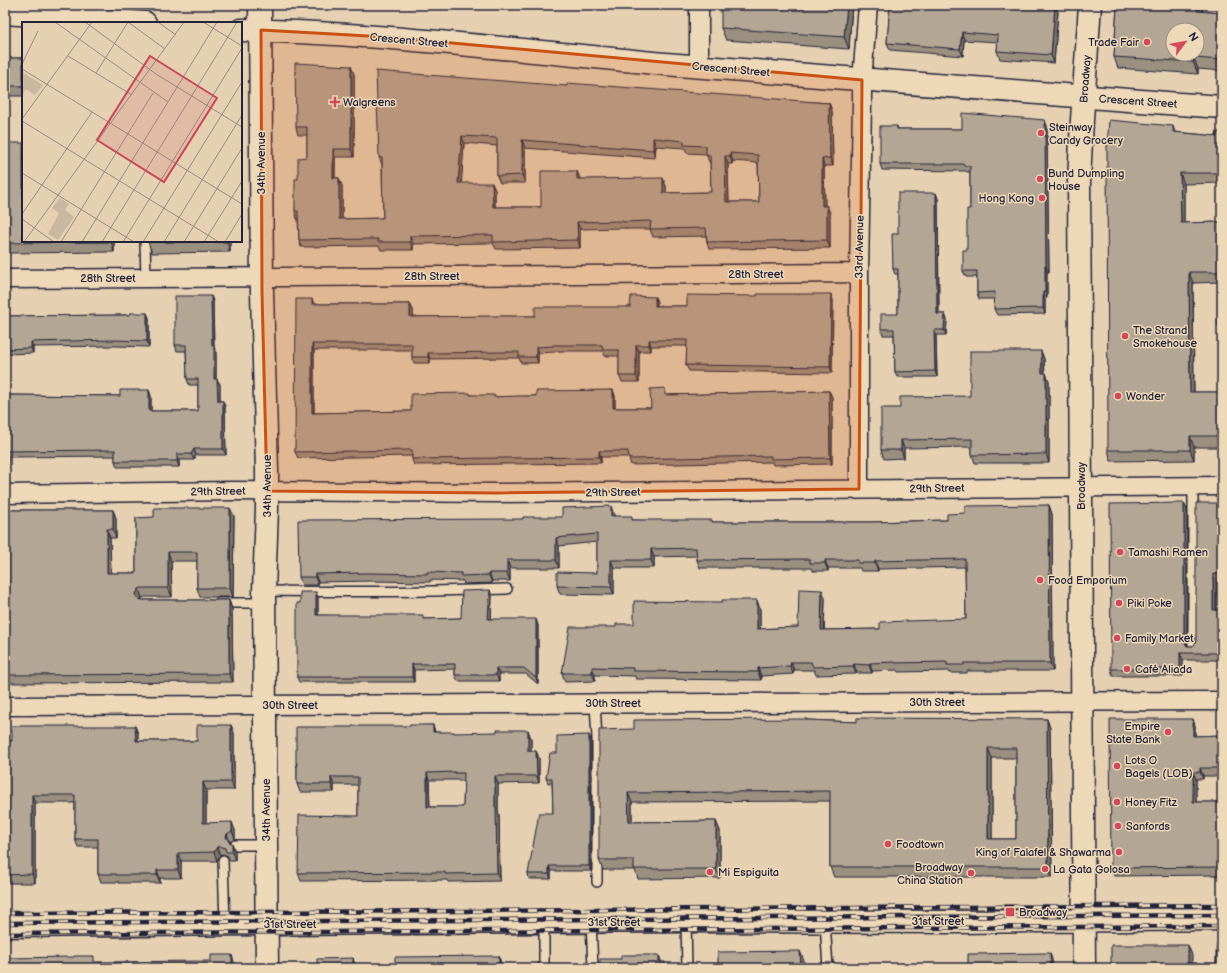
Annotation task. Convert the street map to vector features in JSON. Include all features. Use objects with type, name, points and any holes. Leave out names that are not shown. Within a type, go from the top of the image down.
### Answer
[{"type":"main road","name":"34th Avenue","points":[[260,5],[251,30],[260,68],[262,277],[267,491],[264,597],[267,968]]},
{"type":"main road","name":"Broadway","points":[[1084,968],[1079,181],[1090,5]]},
{"type":"main road","points":[[5,13],[131,22]]},
{"type":"main road","name":"Crescent Street","points":[[251,30],[386,37],[862,80],[1222,107]]},
{"type":"main road","name":"31st Street","points":[[5,926],[1222,919]]},
{"type":"street","points":[[699,5],[699,66]]},
{"type":"street","name":"33rd Avenue","points":[[860,489],[859,273],[862,80],[868,5]]},
{"type":"street","name":"28th Street","points":[[5,279],[859,273]]},
{"type":"street","name":"29th Street","points":[[5,494],[267,491],[496,493],[1222,486]]},
{"type":"street","name":"30th Street","points":[[5,706],[1222,701]]},
{"type":"lane","points":[[145,242],[146,278]]},
{"type":"lane","points":[[1193,486],[1193,648]]},
{"type":"lane","points":[[212,603],[264,597],[364,592],[507,589]]},
{"type":"lane","points":[[595,704],[597,739],[597,882]]},
{"type":"lane","points":[[235,845],[266,845]]},
{"type":"lane","points":[[223,860],[225,925]]},
{"type":"lane","points":[[591,922],[593,968]]},
{"type":"lane","points":[[686,922],[687,968]]},
{"type":"lane","points":[[826,922],[828,968]]},
{"type":"lane","points":[[544,923],[544,968]]},
{"type":"lane","points":[[1221,968],[1222,945]]},
{"type":"highlighted area","points":[[261,30],[386,37],[862,80],[859,489],[496,493],[267,491],[262,293]]},
{"type":"building","points":[[721,5],[847,5],[844,37],[721,28]]},
{"type":"building","points":[[890,5],[1055,5],[1051,55],[997,51],[998,35],[962,32],[960,49],[887,43]]},
{"type":"building","name":"Trade Fair","points":[[1117,5],[1198,5],[1197,11],[1222,13],[1222,60],[1205,59],[1205,22],[1165,22],[1165,60],[1114,57]]},
{"type":"building","points":[[5,58],[22,58],[22,86],[5,86]]},
{"type":"building","points":[[295,63],[351,66],[351,149],[333,149],[333,178],[339,178],[339,219],[383,218],[382,158],[379,157],[376,71],[567,86],[567,83],[829,103],[830,158],[822,159],[822,206],[827,206],[827,240],[707,242],[706,228],[650,229],[651,221],[623,221],[577,222],[578,240],[493,242],[493,235],[410,236],[410,242],[378,242],[378,239],[299,240],[298,211],[295,211],[295,179],[298,179],[298,158],[307,157],[307,127],[296,127]],"holes":[[[462,136],[497,138],[497,176],[522,175],[522,140],[653,150],[653,138],[684,141],[684,145],[706,146],[706,154],[710,155],[711,192],[663,193],[663,178],[577,179],[577,171],[541,171],[541,207],[493,207],[492,183],[458,183]],[[730,153],[758,155],[759,202],[726,202],[725,156],[730,156]]]},
{"type":"building","points":[[962,113],[1045,120],[1046,266],[1043,308],[994,309],[995,292],[977,293],[977,271],[963,271],[963,250],[967,250],[967,209],[970,209],[970,166],[964,166],[964,164],[880,164],[880,126],[897,126],[897,129],[962,129]]},
{"type":"building","points":[[1109,120],[1173,126],[1173,132],[1217,136],[1217,132],[1222,132],[1222,272],[1189,272],[1190,392],[1222,392],[1222,448],[1219,448],[1219,436],[1190,436],[1190,450],[1108,450],[1107,147]],"holes":[[[1180,173],[1221,173],[1221,222],[1181,223]]]},
{"type":"building","points":[[5,143],[22,143],[22,242],[111,242],[5,243]]},
{"type":"building","points":[[898,193],[936,193],[937,314],[945,314],[944,330],[934,330],[935,371],[895,372],[894,329],[881,329],[881,314],[898,314],[898,269],[893,269],[892,234],[898,234]]},
{"type":"building","points":[[757,294],[831,294],[830,367],[686,365],[687,340],[649,340],[649,345],[636,345],[636,376],[619,376],[619,350],[603,350],[602,345],[553,345],[536,347],[536,357],[519,357],[519,352],[505,352],[428,353],[428,357],[412,357],[412,344],[312,344],[312,413],[411,411],[411,394],[470,393],[470,395],[494,395],[494,397],[536,396],[536,391],[613,390],[613,408],[651,408],[650,389],[665,388],[665,395],[829,391],[830,458],[771,459],[771,456],[629,459],[628,451],[599,451],[599,457],[412,459],[412,450],[295,452],[296,299],[312,299],[312,304],[410,304],[410,317],[535,316],[535,307],[630,307],[631,296],[655,297],[655,306],[687,306],[687,295],[757,296]]},
{"type":"building","points":[[175,296],[211,296],[214,379],[217,379],[218,401],[223,401],[223,449],[194,449],[191,454],[177,454],[177,461],[115,461],[115,450],[6,451],[5,459],[5,395],[120,396],[120,390],[149,390],[149,411],[198,411],[198,379],[187,379],[186,345],[175,345]]},
{"type":"building","points":[[1218,300],[1222,300],[1222,325],[1218,325]]},
{"type":"building","points":[[130,313],[147,313],[147,341],[113,340],[31,342],[31,348],[5,349],[5,316],[130,315]]},
{"type":"building","points":[[970,351],[1041,351],[1042,373],[1046,373],[1046,454],[972,455],[972,439],[901,440],[901,450],[881,450],[881,408],[900,408],[900,397],[970,396]]},
{"type":"building","points":[[1184,503],[1184,641],[1187,646],[1193,646],[1196,641],[1196,503],[1222,503],[1222,574],[1213,574],[1213,610],[1222,610],[1222,658],[1220,658],[1220,653],[1180,653],[1180,669],[1111,669],[1110,504]]},
{"type":"building","points":[[1049,505],[1050,663],[964,663],[964,665],[947,665],[947,662],[895,662],[870,663],[869,665],[854,664],[853,666],[813,667],[811,662],[791,662],[790,666],[758,668],[758,672],[633,671],[633,668],[592,667],[592,673],[562,673],[570,627],[616,627],[616,624],[634,624],[634,601],[722,602],[722,600],[757,600],[757,629],[798,627],[799,589],[822,590],[821,630],[880,629],[880,622],[966,619],[965,559],[875,561],[875,563],[858,563],[858,560],[825,560],[825,563],[810,563],[810,559],[697,560],[696,548],[651,549],[651,560],[611,560],[611,587],[557,586],[557,572],[597,573],[597,534],[556,538],[556,560],[507,560],[507,573],[461,576],[461,573],[427,572],[427,574],[315,574],[315,577],[299,577],[298,520],[523,519],[523,517],[562,517],[562,508],[611,506],[611,516],[632,516],[632,520],[712,520],[712,522],[871,522],[947,520],[947,514],[965,513],[965,506]]},
{"type":"building","points":[[154,508],[230,508],[230,588],[197,588],[197,552],[168,552],[168,588],[141,588],[136,594],[137,598],[142,600],[229,600],[229,674],[5,675],[5,510],[113,510],[113,529],[107,529],[107,573],[136,573],[136,518],[154,517]]},
{"type":"building","points":[[490,590],[488,619],[536,619],[536,678],[524,668],[496,668],[496,675],[455,675],[455,664],[412,664],[412,677],[297,677],[297,603],[300,603],[300,592],[316,592],[316,615],[423,615],[423,619],[461,618],[462,591]]},
{"type":"building","points":[[857,718],[1047,719],[1048,867],[830,867],[830,791],[628,793],[629,822],[716,821],[716,869],[634,869],[634,860],[599,860],[599,730],[634,729],[634,720],[807,719],[857,722]],"holes":[[[988,748],[1016,748],[1016,839],[988,839]]]},
{"type":"building","points":[[1110,719],[1193,719],[1193,736],[1222,735],[1222,768],[1200,768],[1200,772],[1193,772],[1193,802],[1222,802],[1222,867],[1111,868]]},
{"type":"building","points":[[197,725],[231,725],[231,782],[203,782],[203,823],[232,822],[232,831],[227,834],[226,837],[229,842],[232,843],[232,852],[226,852],[225,848],[220,846],[217,847],[214,852],[178,853],[178,870],[157,870],[157,875],[98,874],[98,839],[75,839],[75,795],[32,795],[32,874],[5,875],[5,741],[12,741],[12,726],[135,726],[136,741],[197,741]]},
{"type":"building","points":[[433,725],[433,732],[454,733],[497,732],[497,730],[528,730],[528,751],[536,751],[537,776],[495,776],[497,873],[298,873],[299,815],[358,816],[358,777],[331,777],[331,784],[297,784],[296,727]],"holes":[[[427,773],[464,773],[463,807],[427,807]]]},
{"type":"building","points":[[589,735],[589,866],[549,866],[549,874],[528,874],[539,813],[553,813],[552,778],[546,778],[550,753],[557,753],[557,736]]},
{"type":"building","points":[[1111,945],[1188,945],[1188,968],[1111,968]]},
{"type":"building","points":[[800,951],[801,968],[718,968],[718,952]]},
{"type":"building","points":[[1050,953],[1051,968],[968,968],[968,954]]},
{"type":"building","points":[[211,955],[232,955],[232,968],[5,968],[5,958],[94,956],[94,962],[211,961]]},
{"type":"building","points":[[621,955],[659,955],[659,962],[665,962],[665,968],[600,968],[600,959],[621,959]]},
{"type":"building","points":[[499,956],[499,968],[395,968],[395,957]]},
{"type":"building","points":[[353,958],[353,968],[317,968],[317,959]]},
{"type":"railway","points":[[5,913],[1222,905]]},
{"type":"railway","points":[[5,923],[1222,915]]},
{"type":"railway","points":[[5,934],[1222,926]]},
{"type":"place","name":"Trade Fair","points":[[1147,42]]},
{"type":"place","name":"Walgreens","points":[[335,102]]},
{"type":"place","name":"Steinway Candy Grocery","points":[[1041,133]]},
{"type":"place","name":"Bund Dumpling House","points":[[1040,179]]},
{"type":"place","name":"Hong Kong","points":[[1042,198]]},
{"type":"place","name":"The Strand Smokehouse","points":[[1125,336]]},
{"type":"place","name":"Wonder","points":[[1118,396]]},
{"type":"place","name":"Tamashi Ramen","points":[[1120,552]]},
{"type":"place","name":"Food Emporium","points":[[1040,580]]},
{"type":"place","name":"Piki Poke","points":[[1119,603]]},
{"type":"place","name":"Family Market","points":[[1117,638]]},
{"type":"place","name":"Café Aliada","points":[[1127,669]]},
{"type":"place","name":"Empire State Bank","points":[[1168,732]]},
{"type":"place","name":"Lots O Bagels (LOB)","points":[[1117,766]]},
{"type":"place","name":"Honey Fitz","points":[[1117,802]]},
{"type":"place","name":"Sanfords","points":[[1118,826]]},
{"type":"place","name":"Foodtown","points":[[888,844]]},
{"type":"place","name":"King of Falafel & Shawarma","points":[[1119,852]]},
{"type":"place","name":"La Gata Golosa","points":[[1045,869]]},
{"type":"place","name":"Mi Espiguita","points":[[710,872]]},
{"type":"place","name":"Broadway China Station","points":[[971,873]]},
{"type":"place","name":"Broadway","points":[[1010,912]]}]
